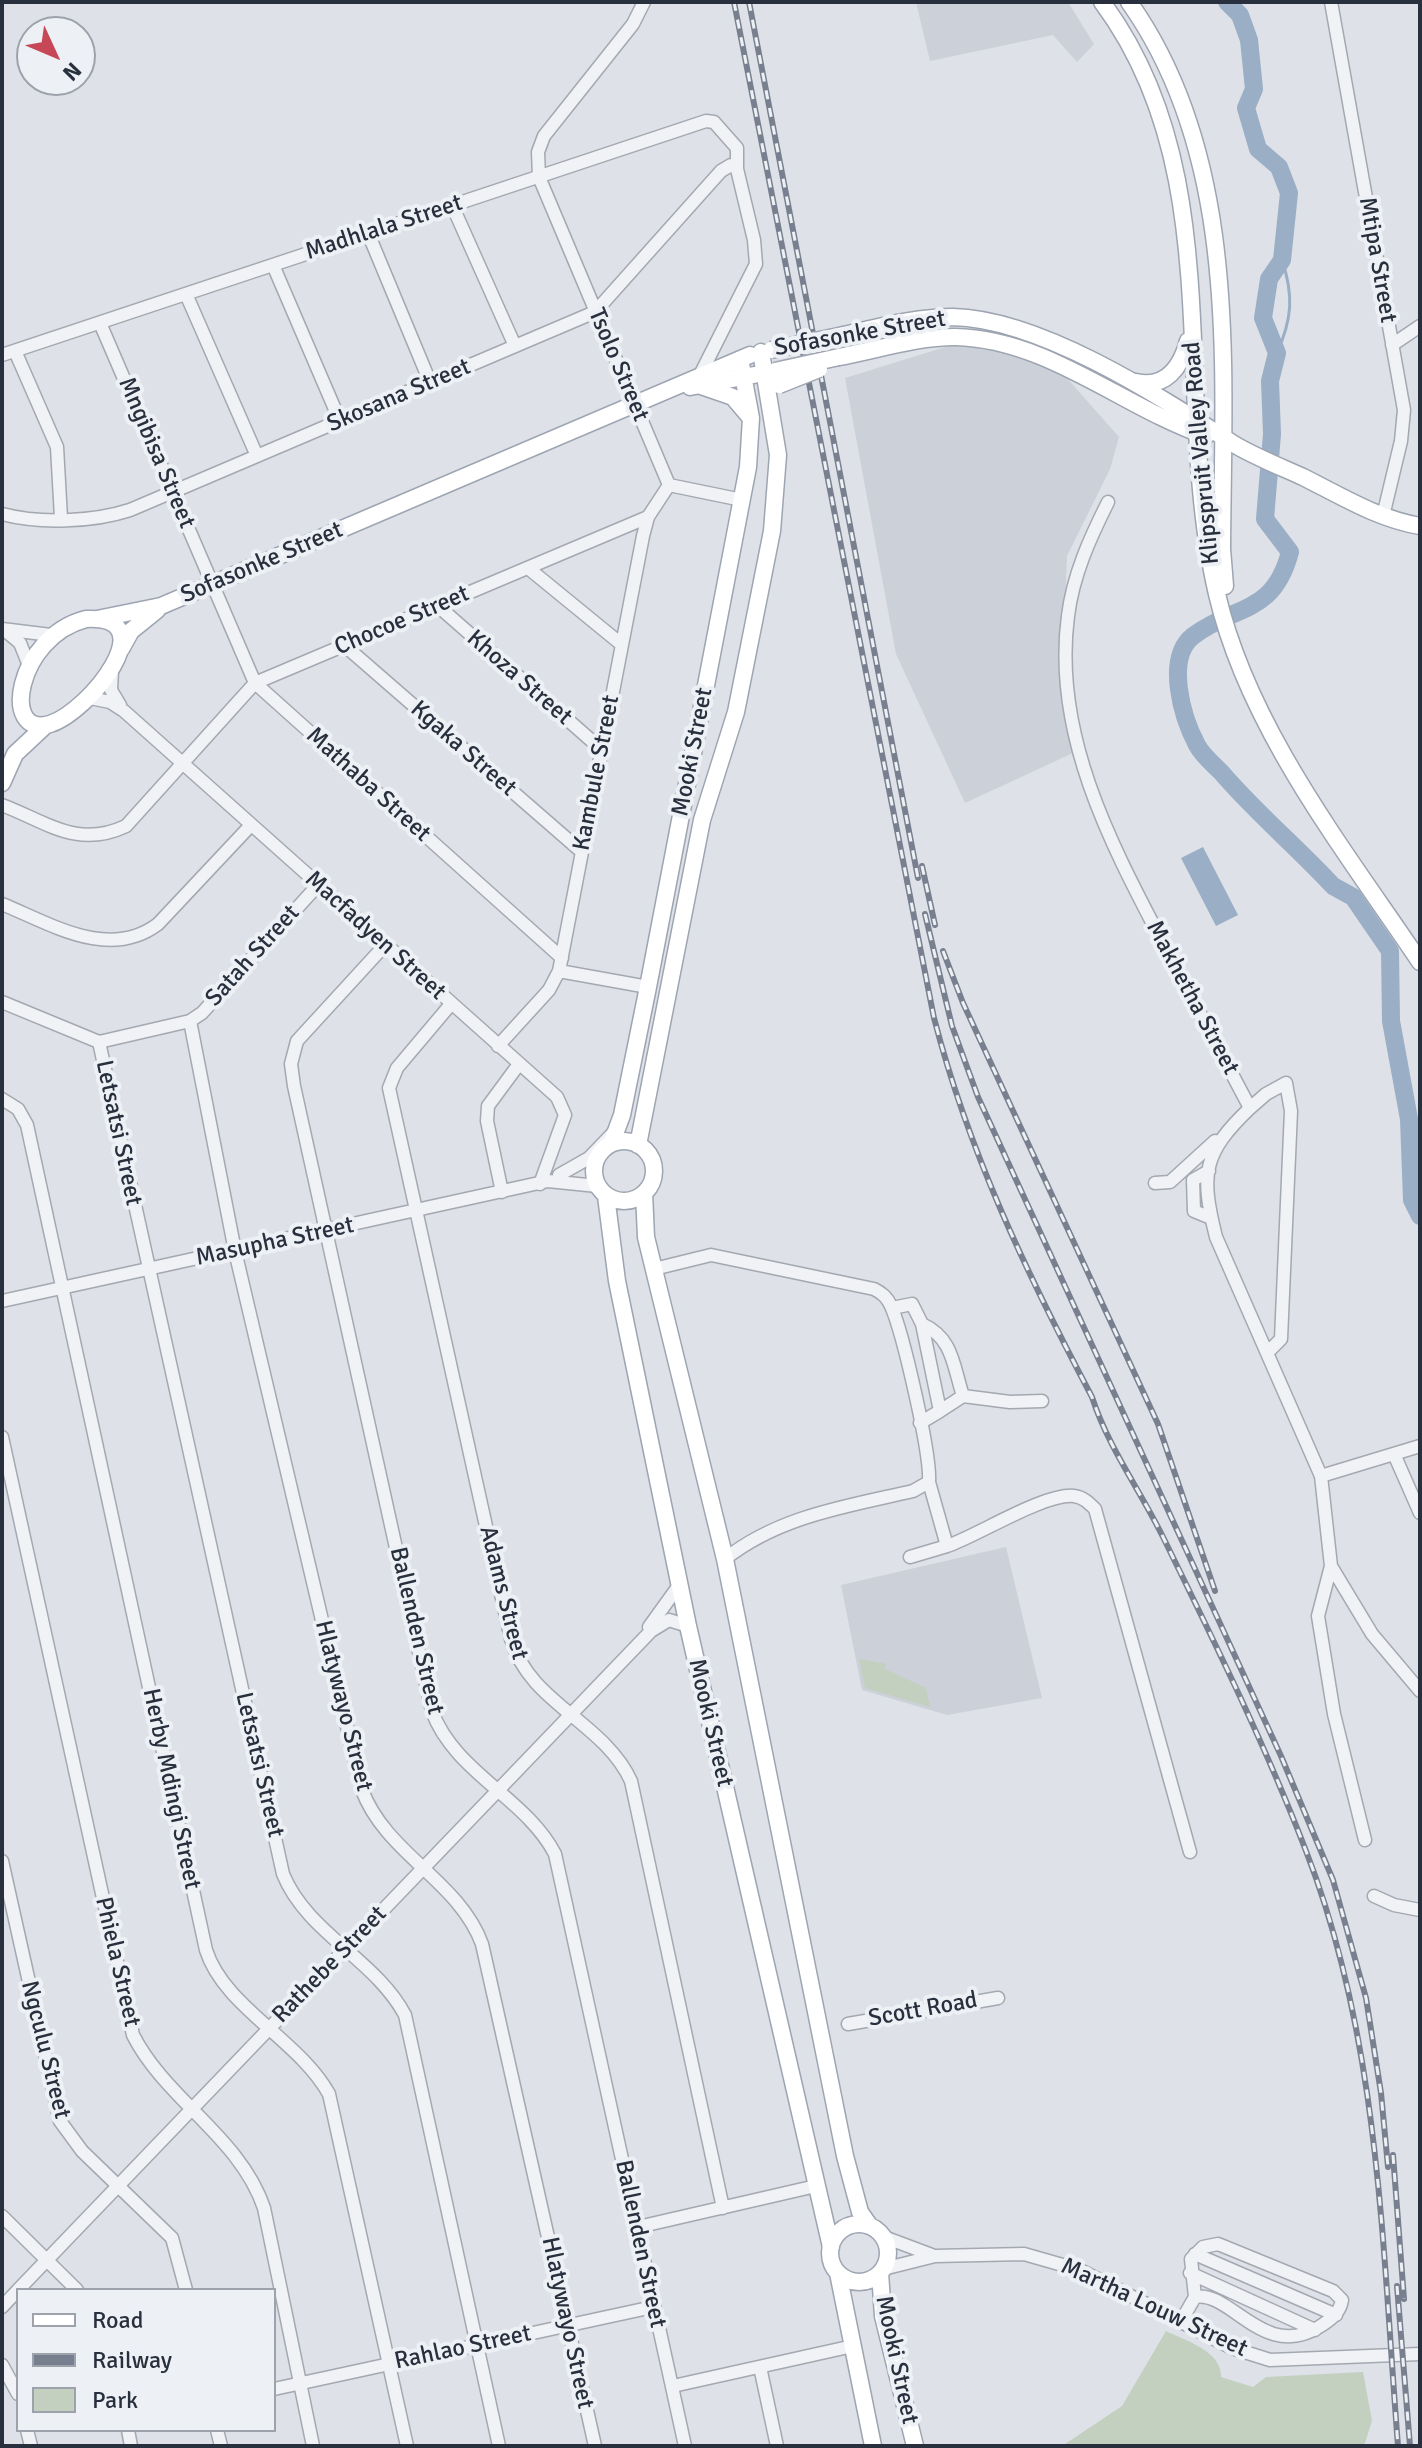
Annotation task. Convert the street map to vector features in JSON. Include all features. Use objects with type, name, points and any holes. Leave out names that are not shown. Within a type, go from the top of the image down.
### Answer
[{"type":"main road","name":"Klipspruit Valley Road","points":[[1102,2],[1138,63],[1169,140],[1185,224],[1208,554],[1243,662],[1269,729],[1420,962]]},
{"type":"main road","name":"Klipspruit Valley Road","points":[[1129,2],[1160,54],[1178,93],[1203,178],[1220,297],[1222,597]]},
{"type":"main road","points":[[1119,377],[1154,383],[1180,366],[1188,340],[1191,303]]},
{"type":"main road","name":"Sofasonke Street","points":[[2,783],[15,754],[19,690],[28,663],[51,635],[78,621],[161,606],[699,381],[740,359],[920,319],[979,320],[1037,335],[1119,377],[1197,426],[1245,450],[1383,516],[1420,526]]},
{"type":"main road","name":"Sofasonke Street","points":[[699,381],[745,376],[772,380],[866,352],[952,337],[998,342],[1038,355],[1168,419],[1197,426]]},
{"type":"main road","name":"Mooki Street","points":[[642,1148],[702,820],[736,712],[772,531],[779,467],[772,380],[766,351]]},
{"type":"main road","name":"Mooki Street","points":[[614,1136],[648,987],[742,500],[751,418],[740,359]]},
{"type":"main road","points":[[699,381],[733,397],[751,418]]},
{"type":"main road","points":[[1222,407],[1245,450],[1222,479]]},
{"type":"main road","points":[[1168,419],[1184,438],[1190,453],[1200,529],[1208,554]]},
{"type":"main road","name":"Sofasonke Street","points":[[15,754],[46,725],[71,713],[90,698],[112,671],[136,625],[161,606]]},
{"type":"main road","points":[[97,619],[112,625],[118,632],[121,649]]},
{"type":"main road","name":"Klipspruit Valley Road","points":[[1243,662],[1301,762],[1420,944]]},
{"type":"main road","points":[[20,707],[31,723],[46,725]]},
{"type":"main road","points":[[614,1136],[642,1148],[654,1168],[644,1193],[628,1201],[601,1191],[595,1163],[614,1136]]},
{"type":"main road","name":"Mooki Street","points":[[601,1191],[688,1626],[831,2247]]},
{"type":"main road","name":"Mooki Street","points":[[644,1193],[646,1237],[723,1550],[845,2156],[860,2212],[869,2225]]},
{"type":"main road","points":[[869,2225],[884,2237],[888,2254],[882,2271],[860,2282],[838,2273],[831,2247],[837,2234],[848,2226],[869,2225]]},
{"type":"main road","name":"Mooki Street","points":[[882,2271],[883,2316],[915,2446]]},
{"type":"main road","name":"Mooki Street","points":[[838,2273],[873,2446]]},
{"type":"street","points":[[539,177],[538,152],[544,136],[633,24],[644,2]]},
{"type":"street","name":"Mtipa Street","points":[[1331,2],[1404,425],[1383,516]]},
{"type":"street","name":"Madhlala Street","points":[[8,353],[698,123],[714,122],[737,148],[737,169],[754,240],[756,264],[699,381]]},
{"type":"street","name":"Skosana Street","points":[[2,514],[29,519],[110,516],[595,312],[721,171],[731,165],[737,169]]},
{"type":"street","name":"Tsolo Street","points":[[539,177],[669,485]]},
{"type":"street","points":[[452,205],[515,346]]},
{"type":"street","points":[[368,233],[430,382]]},
{"type":"street","points":[[273,265],[340,421]]},
{"type":"street","points":[[186,294],[257,456]]},
{"type":"street","name":"Mngibisa Street","points":[[100,323],[212,585]]},
{"type":"street","points":[[1392,345],[1420,326]]},
{"type":"street","points":[[8,353],[59,457],[61,518]]},
{"type":"street","points":[[669,485],[742,500]]},
{"type":"street","name":"Kambule Street","points":[[498,1046],[549,990],[559,971],[648,517],[669,485]]},
{"type":"street","name":"Makhetha Street","points":[[1108,502],[1090,538],[1068,616],[1066,679],[1073,726],[1091,788],[1116,850],[1250,1108]]},
{"type":"street","name":"Chocoe Street","points":[[3,808],[79,836],[110,834],[126,826],[255,683],[648,517]]},
{"type":"street","points":[[528,568],[621,644]]},
{"type":"street","name":"Mathaba Street","points":[[212,585],[255,683],[562,958]]},
{"type":"street","name":"Khoza Street","points":[[438,606],[601,749]]},
{"type":"street","points":[[3,629],[51,635]]},
{"type":"street","points":[[3,629],[20,643],[28,663]]},
{"type":"street","name":"Kgaka Street","points":[[344,645],[582,852]]},
{"type":"street","name":"Macfadyen Street","points":[[112,671],[111,690],[124,711]]},
{"type":"street","name":"Macfadyen Street","points":[[90,698],[110,702],[124,711],[557,1097],[565,1115],[549,1180]]},
{"type":"street","points":[[2,904],[82,937],[101,940],[130,938],[158,924],[251,825]]},
{"type":"street","name":"Satah Street","points":[[99,1042],[190,1021],[202,1013],[318,885]]},
{"type":"street","name":"Ballenden Street","points":[[385,945],[293,1048],[294,1086],[432,1711],[444,1736],[497,1792],[540,1829],[555,1854],[685,2446]]},
{"type":"street","points":[[559,971],[648,987]]},
{"type":"street","points":[[2,1002],[99,1042]]},
{"type":"street","name":"Adams Street","points":[[451,1004],[390,1077],[390,1101],[515,1656],[532,1681],[617,1756],[636,1794],[723,2208]]},
{"type":"street","name":"Hlatywayo Street","points":[[190,1021],[235,1251],[362,1790],[382,1827],[466,1914],[482,1944],[595,2446]]},
{"type":"street","name":"Letsatsi Street","points":[[99,1042],[283,1874],[302,1907],[391,1990],[405,2015],[499,2446]]},
{"type":"street","points":[[502,1192],[487,1121],[488,1106],[519,1064]]},
{"type":"street","points":[[1155,1183],[1170,1182],[1266,1094],[1286,1083],[1291,1111],[1281,1339],[1267,1353]]},
{"type":"street","name":"Herby Mdingi Street","points":[[2,1099],[18,1109],[26,1120],[206,1950],[219,1978],[320,2077],[335,2109],[407,2446]]},
{"type":"street","points":[[1224,1133],[1214,1146],[1209,1171],[1211,1218],[1216,1237],[1321,1476],[1331,1566],[1318,1616],[1330,1693],[1365,1840]]},
{"type":"street","points":[[549,1180],[589,1158],[614,1136]]},
{"type":"street","name":"Masupha Street","points":[[2,1301],[502,1192],[549,1180],[595,1163]]},
{"type":"street","name":"Masupha Street","points":[[549,1180],[601,1191]]},
{"type":"street","points":[[654,1269],[697,1256],[727,1256],[874,1289],[883,1294],[892,1308],[920,1423],[929,1482],[947,1546]]},
{"type":"street","points":[[892,1308],[912,1304],[922,1324],[940,1411]]},
{"type":"street","points":[[922,1324],[939,1332],[946,1341],[963,1396]]},
{"type":"street","points":[[920,1423],[963,1396],[1042,1401]]},
{"type":"street","name":"Phiela Street","points":[[2,1437],[133,2035],[149,2061],[247,2169],[259,2193],[313,2446]]},
{"type":"street","points":[[1321,1476],[1420,1446]]},
{"type":"street","points":[[1394,1454],[1420,1513]]},
{"type":"street","points":[[723,1550],[741,1546],[796,1519],[913,1491],[929,1482]]},
{"type":"street","points":[[910,1557],[947,1546],[1004,1518],[1069,1496],[1085,1500],[1095,1509],[1190,1852]]},
{"type":"street","points":[[1331,1566],[1372,1634],[1420,1691]]},
{"type":"street","name":"Rathebe Street","points":[[20,2288],[642,1640],[680,1584]]},
{"type":"street","name":"Rathebe Street","points":[[642,1640],[669,1620],[688,1626]]},
{"type":"street","name":"Ngculu Street","points":[[2,1861],[60,2121],[82,2151],[172,2238],[185,2288]]},
{"type":"street","points":[[1374,1896],[1394,1905],[1420,1910]]},
{"type":"street","name":"Scott Road","points":[[848,2024],[998,1998]]},
{"type":"street","points":[[638,2227],[816,2186]]},
{"type":"street","points":[[2,2216],[75,2288]]},
{"type":"street","name":"Martha Louw Street","points":[[884,2237],[911,2250],[935,2256]]},
{"type":"street","points":[[1180,2323],[1195,2297],[1190,2273],[1195,2254],[1203,2247],[1226,2245],[1338,2294],[1341,2305],[1336,2315],[1315,2330],[1301,2337],[1287,2338],[1244,2320],[1213,2297],[1195,2297]]},
{"type":"street","name":"Martha Louw Street","points":[[882,2271],[935,2256],[1024,2254],[1080,2270],[1232,2348],[1270,2360],[1420,2354]]},
{"type":"street","points":[[1195,2254],[1336,2315]]},
{"type":"street","points":[[1190,2273],[1315,2330]]},
{"type":"street","name":"Rathebe Street","points":[[2,2307],[16,2292]]},
{"type":"street","name":"Rahlao Street","points":[[276,2389],[653,2307]]},
{"type":"street","points":[[673,2386],[853,2346]]},
{"type":"street","points":[[2,2365],[16,2390]]},
{"type":"street","points":[[760,2367],[777,2446]]},
{"type":"shaded area","points":[[916,2],[1068,2],[1094,44],[1077,62],[1053,35],[930,61]]},
{"type":"shaded area","points":[[955,344],[1022,354],[1066,377],[1119,437],[1110,469],[1067,556],[1061,693],[1073,753],[965,803],[896,654],[845,378]]},
{"type":"shaded area","points":[[1006,1547],[1042,1698],[947,1715],[862,1690],[841,1585]]},
{"type":"green space","points":[[859,1659],[886,1664],[885,1669],[926,1688],[930,1707],[865,1688]]},
{"type":"green space","points":[[1166,2331],[1209,2354],[1216,2360],[1221,2377],[1253,2387],[1266,2377],[1363,2372],[1372,2421],[1364,2446],[1062,2446],[1122,2406]]},
{"type":"water","points":[[1203,847],[1238,915],[1216,926],[1181,858]]},
{"type":"waterway","points":[[1227,2],[1240,15],[1249,40],[1254,89],[1246,108],[1258,149],[1279,167],[1289,193],[1282,260],[1269,279],[1263,318],[1277,353],[1270,381],[1272,434],[1265,519],[1290,552],[1283,573],[1263,598],[1193,636],[1180,658],[1179,688],[1191,733],[1202,752],[1333,886],[1353,897],[1390,951],[1391,1021],[1409,1119],[1412,1200],[1420,1216]]},
{"type":"waterway","points":[[1277,353],[1290,307],[1282,260]]},
{"type":"railway","points":[[734,2],[934,1018],[964,1117],[1002,1212],[1115,1451],[1163,1537],[1238,1692],[1290,1811],[1331,1923],[1349,1996],[1374,2144],[1398,2446]]},
{"type":"railway","points":[[749,2],[918,878]]},
{"type":"railway","points":[[922,866],[935,925]]},
{"type":"railway","points":[[925,914],[952,1026],[978,1097],[1281,1756],[1333,1880],[1366,1998],[1381,2093],[1388,2167]]},
{"type":"railway","points":[[943,951],[963,1003],[1158,1424],[1215,1591]]},
{"type":"railway","points":[[1393,2155],[1404,2299]]},
{"type":"railway","points":[[1397,2286],[1410,2446]]}]
